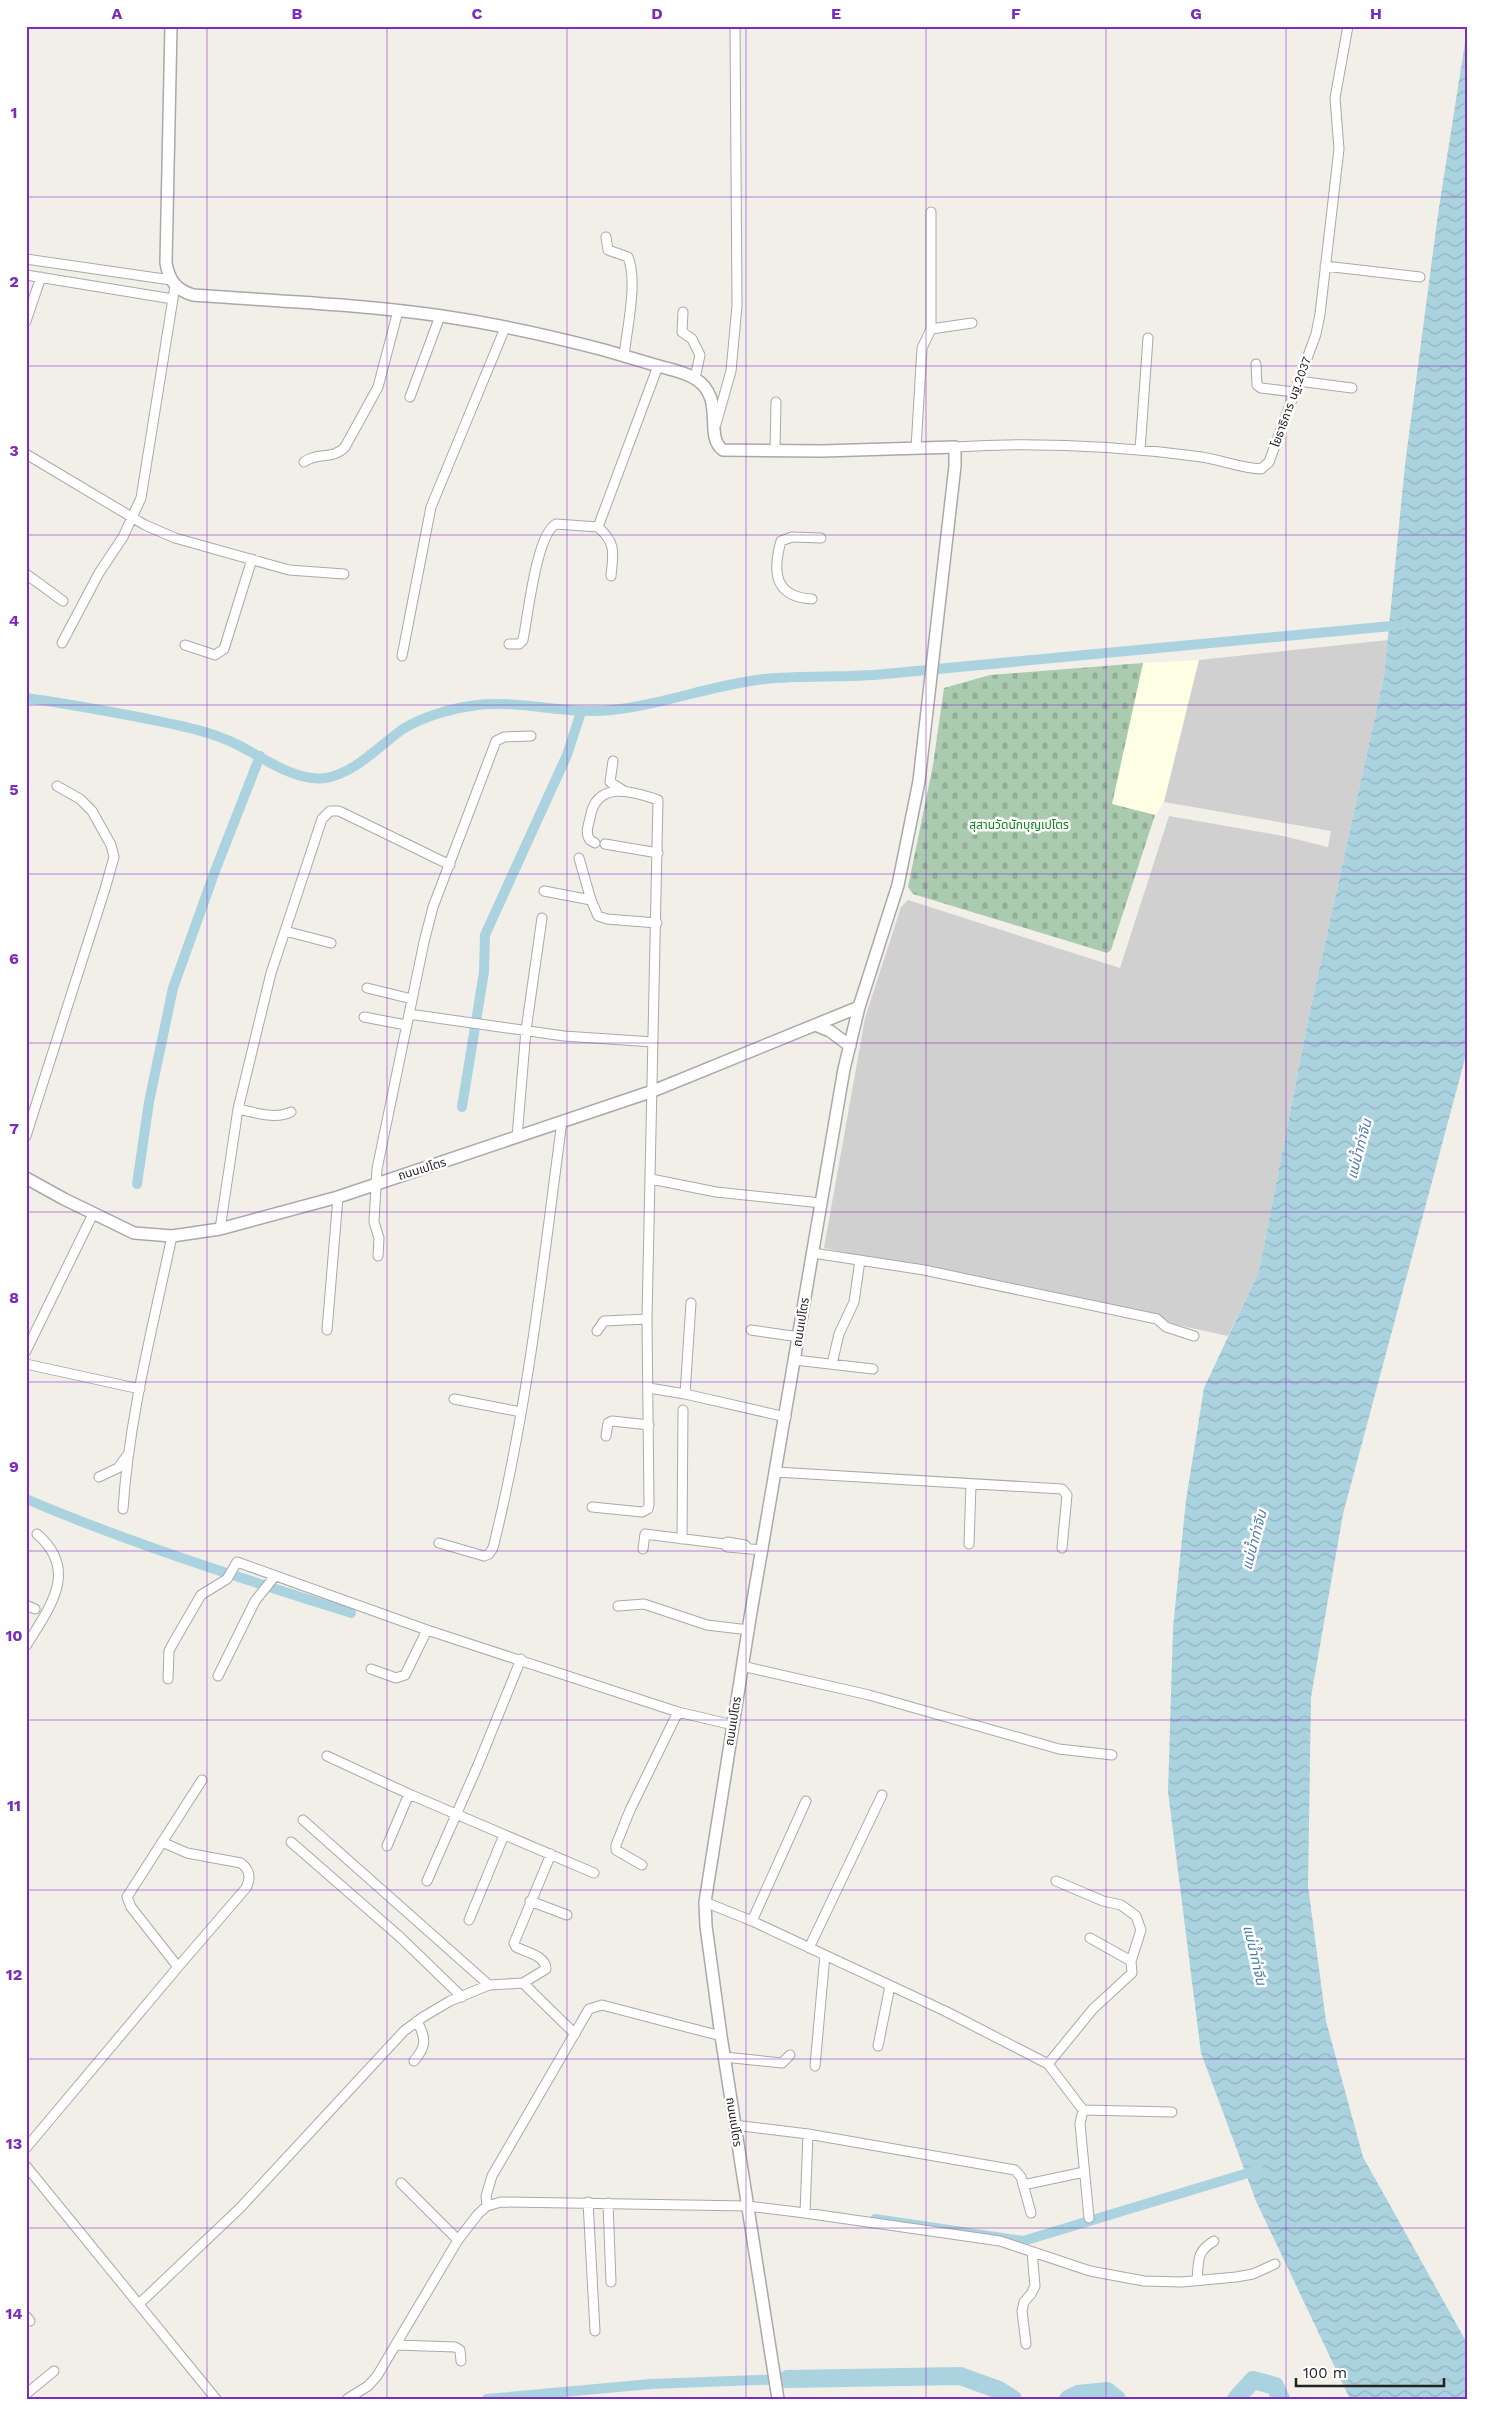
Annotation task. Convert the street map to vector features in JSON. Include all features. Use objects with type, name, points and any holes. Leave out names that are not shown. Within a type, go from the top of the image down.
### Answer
[{"type":"street","points":[[62,643],[99,573],[133,517],[141,498],[147,465],[173,300],[173,283],[166,262],[171,26]]},
{"type":"street","points":[[735,26],[737,306],[731,372],[716,425],[714,440],[717,446],[723,450],[775,451],[954,447],[955,466],[919,782],[898,885],[859,1007]]},
{"type":"street","name":"โยธาธิการ นฐ.2037","points":[[954,447],[996,444],[1140,450],[1197,456],[1261,469],[1269,462],[1316,334],[1338,155],[1338,124],[1335,109],[1348,26]]},
{"type":"street","points":[[916,448],[922,348],[932,329],[931,212]]},
{"type":"street","points":[[606,237],[608,250],[628,257],[631,264],[632,278],[624,356]]},
{"type":"street","points":[[26,259],[173,283],[193,295],[440,316],[504,328],[624,356],[695,378],[710,395],[716,425]]},
{"type":"street","points":[[1325,266],[1420,277]]},
{"type":"street","points":[[26,275],[173,300]]},
{"type":"street","points":[[26,320],[41,277]]},
{"type":"street","points":[[304,462],[310,457],[337,454],[345,447],[378,387],[398,311]]},
{"type":"street","points":[[683,312],[682,332],[697,346],[700,355],[695,378]]},
{"type":"street","points":[[410,397],[440,316]]},
{"type":"street","points":[[932,329],[972,322]]},
{"type":"street","points":[[402,656],[431,507],[504,328]]},
{"type":"street","points":[[1140,450],[1148,338]]},
{"type":"street","points":[[1256,364],[1257,385],[1261,388],[1294,392]]},
{"type":"street","points":[[598,527],[658,366]]},
{"type":"street","points":[[1298,382],[1352,388]]},
{"type":"street","points":[[775,451],[776,402]]},
{"type":"street","points":[[26,454],[133,517],[175,538],[289,570],[344,574]]},
{"type":"street","points":[[509,644],[520,644],[523,640],[541,544],[552,526],[556,524],[598,527],[609,537],[614,548],[611,576]]},
{"type":"street","points":[[812,599],[797,598],[781,586],[777,578],[779,548],[781,541],[786,538],[821,538]]},
{"type":"street","points":[[185,645],[215,655],[224,649],[252,559]]},
{"type":"street","points":[[26,574],[63,601]]},
{"type":"street","points":[[378,1256],[379,1238],[374,1222],[376,1183],[408,1014],[433,907],[496,741],[504,737],[531,736]]},
{"type":"street","points":[[592,1507],[642,1512],[648,1509],[649,1388],[647,1319],[657,923],[658,800],[625,791],[610,782],[613,761]]},
{"type":"street","points":[[26,1136],[106,889],[114,858],[111,845],[92,811],[80,799],[57,786]]},
{"type":"street","points":[[595,843],[590,840],[587,834],[592,806],[601,795],[607,792],[625,791]]},
{"type":"street","points":[[220,1229],[238,1109],[270,973],[322,819],[330,811],[339,811],[450,865]]},
{"type":"street","points":[[605,844],[658,853]]},
{"type":"street","points":[[579,858],[595,912],[607,919],[657,923]]},
{"type":"street","points":[[544,890],[591,900]]},
{"type":"street","points":[[518,1137],[526,1030],[542,918]]},
{"type":"street","points":[[285,931],[331,942]]},
{"type":"street","points":[[367,988],[412,999]]},
{"type":"street","name":"ถนนเปโตร","points":[[26,1178],[93,1214],[134,1232],[172,1236],[220,1229],[338,1197],[653,1091],[859,1007]]},
{"type":"street","name":"ถนนเปโตร","points":[[778,2399],[724,2057],[706,1926],[705,1902],[742,1666],[821,1203],[859,1007]]},
{"type":"street","points":[[408,1014],[564,1036],[653,1042]]},
{"type":"street","points":[[364,1017],[406,1025]]},
{"type":"street","points":[[815,1025],[830,1031],[850,1046]]},
{"type":"street","points":[[238,1109],[275,1116],[291,1112]]},
{"type":"street","points":[[439,1543],[474,1554],[489,1554],[493,1548],[502,1513],[534,1335],[562,1121]]},
{"type":"street","points":[[650,1179],[716,1192],[821,1203]]},
{"type":"street","points":[[327,1330],[338,1197]]},
{"type":"street","points":[[26,1350],[93,1214]]},
{"type":"street","points":[[123,1509],[129,1453],[140,1389],[172,1236]]},
{"type":"street","points":[[813,1253],[924,1270],[1157,1319],[1166,1327],[1194,1336]]},
{"type":"street","points":[[832,1364],[839,1334],[854,1302],[860,1260]]},
{"type":"street","points":[[685,1394],[691,1303]]},
{"type":"street","points":[[597,1330],[604,1321],[647,1319]]},
{"type":"street","points":[[751,1330],[799,1337]]},
{"type":"street","points":[[795,1360],[873,1369]]},
{"type":"street","points":[[26,1364],[140,1389]]},
{"type":"street","points":[[649,1388],[685,1394],[786,1417]]},
{"type":"street","points":[[454,1399],[521,1412]]},
{"type":"street","points":[[682,1539],[683,1410]]},
{"type":"street","points":[[606,1436],[608,1423],[612,1421],[649,1426]]},
{"type":"street","points":[[99,1477],[118,1468],[129,1453]]},
{"type":"street","points":[[776,1472],[1062,1489],[1067,1495],[1062,1548]]},
{"type":"street","points":[[969,1544],[971,1484]]},
{"type":"street","points":[[26,1646],[40,1613],[55,1597],[58,1584],[58,1566],[50,1545],[37,1534]]},
{"type":"street","points":[[643,1549],[645,1534],[725,1544],[727,1547],[744,1550],[747,1548],[763,1550]]},
{"type":"street","points":[[168,1679],[169,1650],[201,1595],[227,1579],[237,1562],[273,1578],[427,1630],[521,1659],[678,1712],[733,1725]]},
{"type":"street","points":[[218,1676],[261,1590],[273,1578]]},
{"type":"street","points":[[618,1606],[644,1604],[707,1625],[749,1630]]},
{"type":"street","points":[[26,1605],[40,1613]]},
{"type":"street","points":[[372,1669],[396,1678],[405,1675],[427,1630]]},
{"type":"street","points":[[428,1881],[521,1659]]},
{"type":"street","points":[[742,1666],[869,1695],[1059,1750],[1112,1755]]},
{"type":"street","points":[[642,1865],[620,1854],[616,1850],[616,1845],[630,1810],[678,1712]]},
{"type":"street","points":[[327,1756],[409,1794],[594,1873]]},
{"type":"street","points":[[178,1967],[131,1907],[127,1897],[202,1780]]},
{"type":"street","points":[[387,1846],[409,1794]]},
{"type":"street","points":[[809,1948],[882,1795]]},
{"type":"street","points":[[752,1921],[806,1801]]},
{"type":"street","points":[[302,1820],[489,1985]]},
{"type":"street","points":[[470,1920],[504,1835]]},
{"type":"street","points":[[26,2148],[246,1888],[249,1874],[246,1867],[240,1863],[187,1853],[162,1842]]},
{"type":"street","points":[[291,1842],[400,1937],[462,1997]]},
{"type":"street","points":[[139,2304],[240,2208],[404,2031],[462,1997],[489,1985],[523,1983],[546,1969],[546,1965],[540,1958],[516,1946],[514,1943],[551,1854]]},
{"type":"street","points":[[1048,2064],[1094,2009],[1129,1978],[1133,1968],[1131,1961],[1141,1930],[1136,1916],[1121,1905],[1104,1901],[1056,1880]]},
{"type":"street","points":[[530,1901],[567,1915]]},
{"type":"street","points":[[705,1902],[752,1921],[825,1955],[1048,2064],[1083,2110],[1080,2124],[1089,2218]]},
{"type":"street","points":[[1090,1938],[1131,1961]]},
{"type":"street","points":[[816,2066],[825,1955]]},
{"type":"street","points":[[523,1983],[575,2034]]},
{"type":"street","points":[[878,2046],[890,1986]]},
{"type":"street","points":[[487,2206],[488,2186],[492,2176],[589,2009],[602,2005],[721,2036]]},
{"type":"street","points":[[414,2061],[422,2052],[425,2040],[417,2022]]},
{"type":"street","points":[[724,2057],[782,2063],[790,2055]]},
{"type":"street","points":[[1083,2110],[1172,2112]]},
{"type":"street","points":[[734,2125],[808,2134],[1009,2169],[1018,2172],[1031,2212]]},
{"type":"street","points":[[805,2213],[808,2134]]},
{"type":"street","points":[[26,2166],[216,2399]]},
{"type":"street","points":[[1023,2185],[1084,2172]]},
{"type":"street","points":[[401,2183],[458,2240]]},
{"type":"street","points":[[347,2399],[368,2386],[377,2376],[458,2240],[478,2214],[487,2206],[501,2202],[747,2206],[805,2213],[1000,2241],[1111,2277],[1144,2281],[1197,2280],[1252,2274],[1275,2264]]},
{"type":"street","points":[[588,2202],[595,2331]]},
{"type":"street","points":[[608,2203],[611,2282]]},
{"type":"street","points":[[1197,2280],[1200,2253],[1203,2248],[1214,2241]]},
{"type":"street","points":[[1026,2344],[1022,2311],[1024,2302],[1031,2294],[1034,2286],[1032,2252]]},
{"type":"street","points":[[396,2346],[455,2347],[460,2350],[461,2361]]},
{"type":"street","points":[[26,2394],[54,2371]]},
{"type":"shaded area","points":[[1388,640],[1384,676],[1308,1020],[1259,1271],[1228,1336],[824,1248],[865,1018],[901,907],[908,900],[1120,968],[1169,816],[1283,836],[1328,847],[1331,831],[1164,802],[1199,660]]},
{"type":"shaded area","points":[[1199,660],[1164,802],[1155,815],[1112,804],[1143,663]]},
{"type":"green space","name":"สุสานวัดนักบุญเปโตร","points":[[1143,663],[1112,804],[1155,815],[1111,950],[1107,953],[913,894],[908,887],[933,765],[944,688],[990,675]]},
{"type":"water","name":"แม่น้ำท่าจีน","points":[[1467,30],[1467,1051],[1343,1514],[1311,1697],[1308,1886],[1326,2021],[1363,2157],[1467,2343],[1467,2399],[1350,2399],[1256,2201],[1201,2053],[1168,1792],[1173,1628],[1186,1500],[1204,1388],[1259,1271],[1308,1020],[1384,676],[1405,465],[1438,214]]},
{"type":"waterway","points":[[26,698],[96,709],[190,728],[228,740],[292,773],[303,777],[326,778],[357,765],[411,724],[439,713],[477,705],[511,704],[578,711],[612,710],[651,704],[726,685],[765,679],[885,674],[1402,625]]},
{"type":"waterway","points":[[462,1107],[484,972],[485,935],[567,755],[581,712]]},
{"type":"waterway","points":[[137,1184],[149,1102],[173,988],[215,871],[260,756]]},
{"type":"waterway","points":[[26,1499],[146,1546],[351,1613]]},
{"type":"waterway","points":[[875,2219],[1023,2241],[1258,2170]]},
{"type":"waterway","points":[[787,2379],[960,2376],[999,2390],[1013,2399]]},
{"type":"waterway","points":[[487,2399],[651,2384],[787,2379]]},
{"type":"waterway","points":[[1236,2399],[1253,2380],[1275,2386],[1281,2399]]},
{"type":"waterway","points":[[1068,2399],[1078,2394],[1107,2391],[1117,2399]]}]
